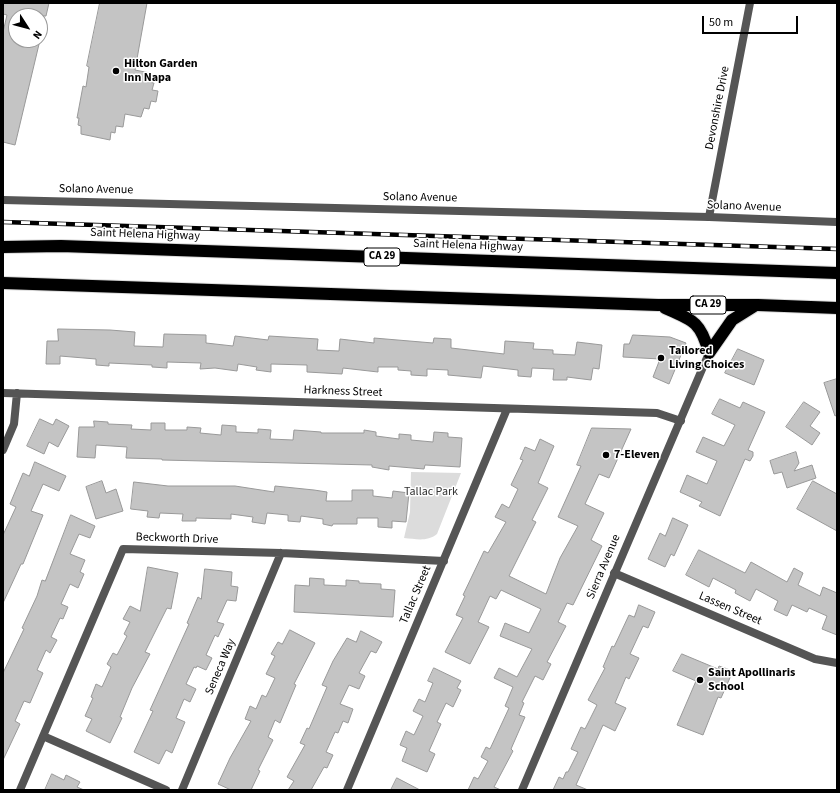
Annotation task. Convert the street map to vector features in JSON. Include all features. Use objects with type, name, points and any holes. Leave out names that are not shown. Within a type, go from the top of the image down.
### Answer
[{"type":"highway","name":"Saint Helena Highway","points":[[3,247],[108,247],[837,273]]},
{"type":"highway","name":"CA 29","points":[[3,283],[658,305],[758,305],[837,308]]},
{"type":"highway","points":[[658,305],[691,320],[704,334],[709,353]]},
{"type":"highway","points":[[709,353],[732,320],[758,305]]},
{"type":"street","name":"Devonshire Drive","points":[[709,217],[750,3]]},
{"type":"street","name":"Solano Avenue","points":[[3,200],[709,217],[837,222]]},
{"type":"street","name":"Sierra Avenue","points":[[522,790],[709,353]]},
{"type":"street","name":"Harkness Street","points":[[3,393],[658,413],[681,421]]},
{"type":"street","points":[[3,450],[14,424],[17,393]]},
{"type":"street","name":"Tallac Street","points":[[347,790],[444,561],[506,409]]},
{"type":"street","name":"Beckworth Drive","points":[[20,790],[123,549],[281,553],[444,561]]},
{"type":"street","name":"Seneca Way","points":[[182,790],[281,553]]},
{"type":"street","name":"Lassen Street","points":[[614,574],[815,659],[837,663]]},
{"type":"street","points":[[43,736],[166,790]]},
{"type":"green space","name":"Tallac Park","points":[[411,472],[461,473],[437,534],[433,537],[421,539],[404,538],[410,512]]},
{"type":"building","points":[[3,3],[49,3],[48,8],[8,8],[8,48],[38,48],[15,145],[3,142],[3,32],[7,15],[3,14]]},
{"type":"building","name":"Hilton Garden Inn Napa","points":[[100,3],[147,3],[135,70],[150,73],[148,82],[154,83],[152,90],[158,91],[156,102],[151,101],[149,109],[144,108],[141,117],[125,114],[123,127],[116,126],[115,133],[111,132],[110,140],[81,134],[81,126],[78,125],[79,118],[77,118],[83,86],[86,87],[89,67],[87,66]]},
{"type":"building","points":[[58,329],[135,332],[134,346],[163,347],[164,334],[206,335],[206,343],[233,346],[235,336],[268,340],[269,336],[318,339],[317,350],[339,351],[340,339],[374,343],[374,338],[433,343],[434,338],[451,339],[451,348],[504,354],[505,341],[534,343],[533,349],[553,350],[553,354],[575,355],[577,342],[602,345],[599,369],[593,368],[591,380],[567,377],[567,380],[553,380],[554,369],[532,368],[531,377],[518,376],[518,370],[483,366],[481,378],[448,375],[448,370],[427,369],[427,376],[411,375],[411,371],[398,370],[398,367],[378,367],[378,372],[343,368],[342,374],[307,372],[307,365],[271,364],[271,372],[256,370],[257,367],[238,364],[237,371],[215,368],[200,369],[201,363],[167,362],[167,368],[152,367],[152,365],[109,363],[109,366],[96,365],[96,359],[60,356],[60,364],[46,364],[47,341],[58,341]]},
{"type":"building","name":"Tailored Living Choices","points":[[633,335],[670,337],[686,343],[669,384],[653,377],[660,359],[623,357],[624,344],[629,344]]},
{"type":"building","points":[[738,349],[764,360],[754,385],[725,373]]},
{"type":"building","points":[[837,379],[837,415],[835,416],[824,383]]},
{"type":"building","points":[[720,399],[740,408],[743,402],[765,412],[748,450],[753,452],[753,456],[750,461],[745,459],[720,516],[699,506],[702,502],[680,492],[687,475],[707,484],[717,461],[696,452],[703,437],[724,446],[735,425],[712,414]]},
{"type":"building","points":[[804,402],[820,412],[810,426],[820,433],[812,445],[786,427]]},
{"type":"building","points":[[40,419],[53,425],[56,419],[69,426],[58,447],[49,442],[44,454],[27,446]]},
{"type":"building","points":[[94,421],[108,422],[108,424],[132,425],[131,429],[151,430],[151,423],[165,423],[165,430],[187,430],[187,427],[201,428],[200,433],[221,435],[222,425],[236,426],[236,432],[258,433],[258,429],[271,430],[270,439],[293,440],[294,430],[321,433],[364,433],[364,430],[376,432],[376,436],[399,439],[399,434],[411,435],[411,440],[433,442],[434,432],[448,433],[448,437],[462,438],[460,467],[425,465],[424,469],[389,466],[389,470],[372,467],[372,465],[126,458],[127,447],[96,445],[95,458],[77,457],[79,427],[94,427]]},
{"type":"building","points":[[592,428],[631,429],[609,478],[599,474],[585,504],[604,513],[591,540],[602,546],[573,605],[567,603],[558,622],[566,626],[547,662],[551,664],[543,680],[535,676],[522,702],[524,703],[519,715],[525,717],[511,749],[513,751],[494,787],[501,790],[468,790],[474,777],[478,779],[488,761],[481,757],[486,747],[490,749],[509,708],[505,706],[513,687],[494,678],[499,668],[517,677],[532,649],[500,636],[505,623],[529,633],[541,609],[501,590],[496,599],[490,596],[478,622],[489,627],[470,664],[445,652],[463,618],[456,615],[465,596],[463,595],[484,551],[488,553],[506,522],[495,517],[502,504],[509,508],[518,489],[511,485],[523,460],[520,459],[525,447],[535,451],[540,439],[554,446],[538,483],[548,488],[532,520],[536,522],[509,576],[546,594],[560,558],[578,526],[558,517],[581,466],[577,465]]},
{"type":"building","points":[[796,452],[799,463],[794,471],[812,465],[816,478],[787,488],[782,472],[774,474],[770,461]]},
{"type":"building","points":[[35,462],[66,476],[59,491],[43,484],[31,511],[43,515],[23,564],[21,564],[3,603],[3,535],[16,507],[10,504],[23,473],[29,476]]},
{"type":"building","points":[[102,481],[106,493],[116,489],[123,511],[96,519],[86,487]]},
{"type":"building","points":[[813,481],[837,494],[837,531],[797,509]]},
{"type":"building","points":[[134,482],[168,486],[235,486],[274,492],[275,486],[327,492],[326,501],[352,501],[352,490],[373,490],[373,496],[392,498],[393,491],[409,493],[406,522],[392,521],[392,528],[378,527],[378,518],[357,518],[357,524],[333,524],[332,526],[323,524],[323,519],[301,516],[300,522],[288,521],[288,515],[267,513],[265,524],[252,522],[253,517],[231,514],[231,519],[196,518],[196,521],[182,521],[183,514],[160,513],[159,518],[147,517],[148,511],[131,509]]},
{"type":"building","points":[[71,515],[95,526],[90,538],[79,534],[70,554],[85,560],[80,572],[84,574],[78,588],[70,584],[61,604],[68,607],[63,619],[60,618],[51,637],[57,640],[50,653],[46,650],[37,670],[43,673],[30,703],[24,701],[15,721],[20,724],[3,760],[3,673],[24,629],[22,628],[37,596],[42,580],[45,581]]},
{"type":"building","points":[[673,518],[688,525],[674,556],[671,554],[665,567],[648,559],[660,533],[665,536]]},
{"type":"building","points":[[699,550],[745,573],[751,562],[787,582],[794,568],[803,573],[798,585],[820,596],[823,587],[837,593],[837,635],[822,629],[827,616],[809,608],[807,612],[792,605],[787,616],[774,610],[778,601],[756,589],[750,601],[735,593],[736,590],[713,578],[709,587],[686,575]]},
{"type":"building","points":[[148,567],[178,573],[171,609],[167,608],[145,652],[150,654],[132,688],[120,717],[122,718],[110,743],[86,731],[92,719],[85,716],[93,698],[91,697],[96,684],[102,687],[111,667],[107,664],[113,653],[117,655],[127,636],[124,634],[130,622],[123,619],[130,606],[140,611]]},
{"type":"building","points":[[205,569],[232,572],[231,586],[238,587],[236,601],[227,600],[217,622],[224,624],[218,637],[215,635],[206,655],[212,658],[206,670],[197,666],[196,668],[194,667],[186,684],[196,689],[190,702],[184,699],[176,718],[185,722],[172,753],[166,750],[159,764],[134,752],[153,711],[150,710],[189,624],[187,623],[198,597],[201,599]]},
{"type":"building","points":[[310,578],[324,579],[324,585],[346,586],[346,580],[359,581],[359,583],[381,584],[381,589],[395,590],[393,617],[294,612],[295,585],[309,586]]},
{"type":"building","points":[[639,605],[655,612],[648,628],[643,626],[630,654],[639,658],[629,679],[626,677],[615,703],[626,708],[615,731],[603,725],[576,785],[588,790],[553,790],[559,777],[563,779],[566,772],[568,772],[578,752],[571,749],[581,727],[585,729],[597,705],[588,700],[605,668],[603,667],[612,646],[614,647],[629,615],[634,617]]},
{"type":"building","points":[[290,630],[315,643],[294,684],[296,685],[280,723],[275,720],[268,737],[273,740],[258,770],[260,771],[251,790],[231,790],[218,784],[230,758],[251,721],[245,719],[250,706],[256,709],[262,695],[266,697],[275,678],[266,674],[275,656],[271,654],[278,642],[282,644]]},
{"type":"building","points":[[361,631],[382,642],[376,653],[371,651],[359,673],[365,676],[359,689],[349,685],[340,704],[353,709],[348,723],[343,721],[338,733],[335,732],[326,752],[333,755],[327,768],[324,767],[311,790],[288,790],[294,781],[287,777],[305,745],[300,743],[307,728],[309,729],[327,687],[322,685],[333,661],[347,638],[356,642]]},
{"type":"building","points":[[682,654],[718,669],[719,666],[733,671],[721,698],[718,697],[703,735],[677,725],[696,681],[673,671]]},
{"type":"building","points":[[434,668],[461,681],[457,688],[461,690],[453,707],[446,703],[437,722],[441,724],[429,751],[435,754],[427,772],[402,761],[407,748],[400,745],[406,731],[414,735],[423,716],[413,711],[419,699],[425,702],[433,683],[428,681]]},
{"type":"building","points":[[52,774],[64,780],[66,775],[80,782],[77,787],[84,790],[45,790]]},
{"type":"building","points":[[397,778],[420,790],[391,790]]},
{"type":"railway","points":[[3,222],[837,249]]},
{"type":"place","name":"Hilton Garden Inn Napa","points":[[116,71]]},
{"type":"place","name":"Tailored Living Choices","points":[[661,358]]},
{"type":"place","name":"7-Eleven","points":[[606,455]]},
{"type":"place","name":"Saint Apollinaris School","points":[[700,680]]}]
